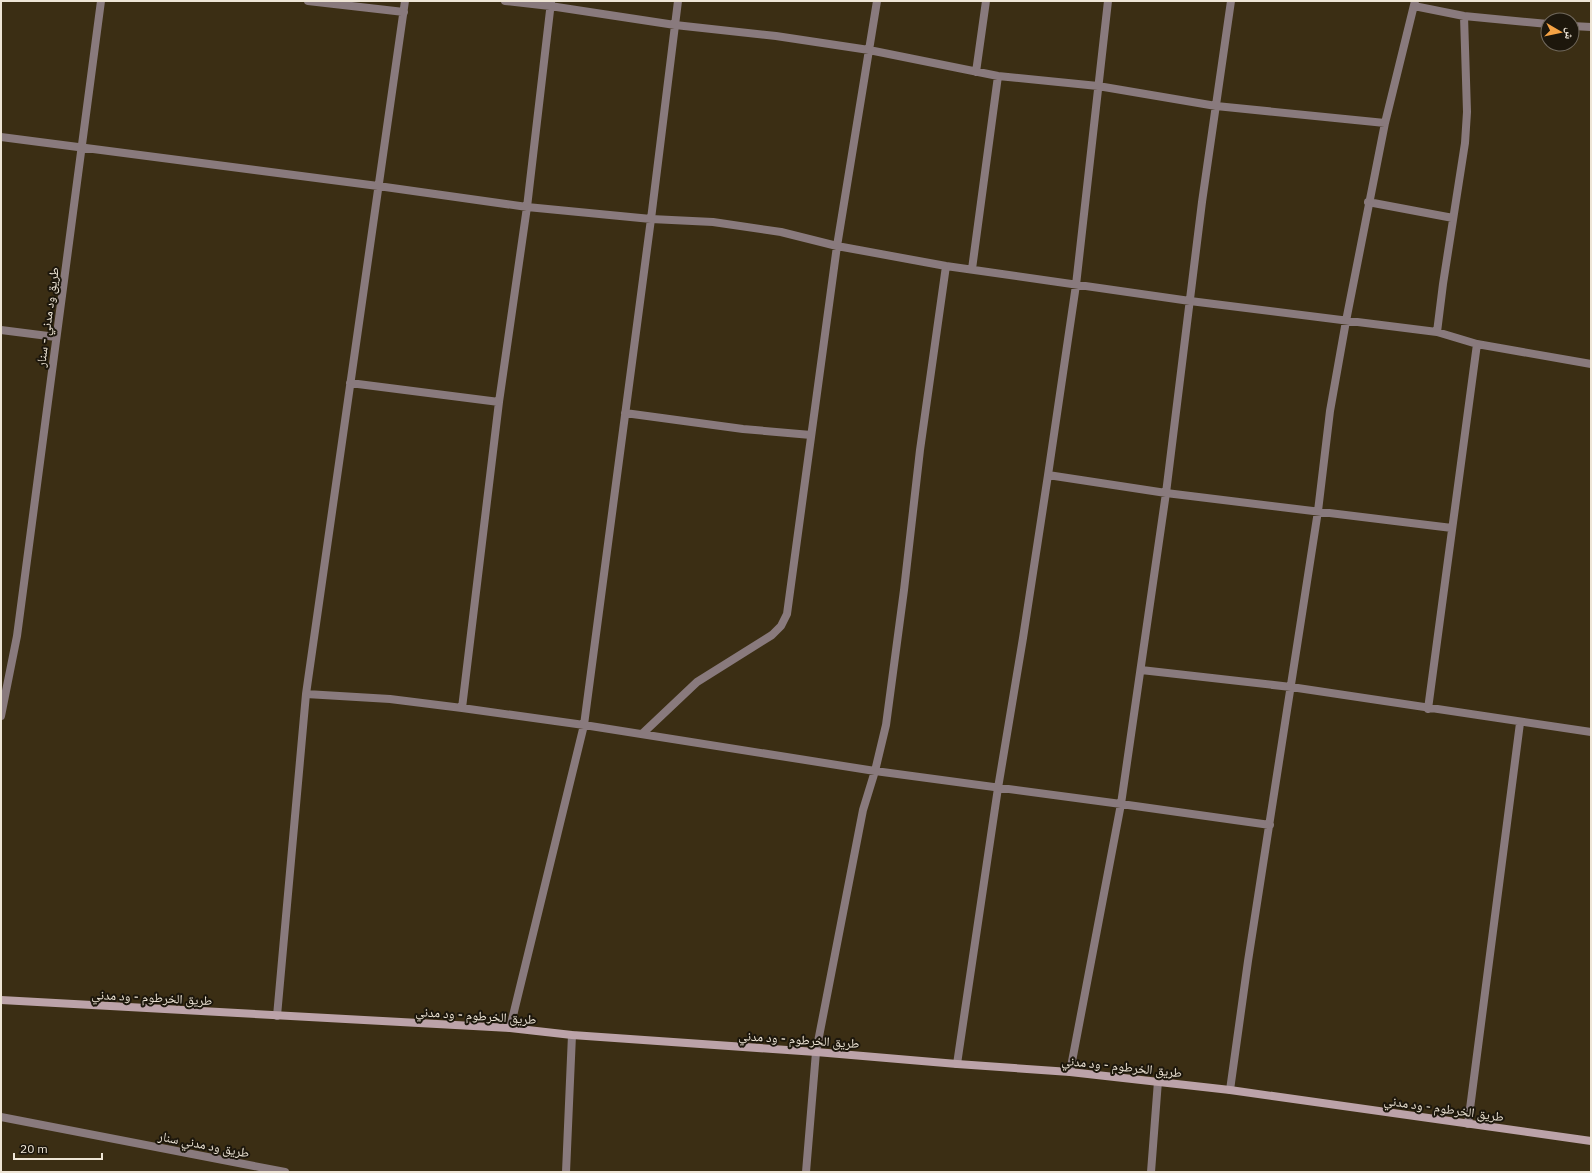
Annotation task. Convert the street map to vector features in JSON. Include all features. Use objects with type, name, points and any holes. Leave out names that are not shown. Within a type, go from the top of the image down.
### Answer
[{"type":"street","name":"طريق ود مدني - سنار","points":[[1,716],[17,636],[101,1]]},
{"type":"street","points":[[308,1],[404,12]]},
{"type":"street","points":[[276,1016],[306,694],[405,1]]},
{"type":"street","points":[[505,1],[550,3],[675,25],[776,36],[869,50],[998,76],[1098,86],[1216,106],[1384,123]]},
{"type":"street","points":[[510,1028],[584,725],[651,219],[678,1]]},
{"type":"street","points":[[642,734],[697,682],[772,635],[781,626],[787,614],[837,246],[876,1]]},
{"type":"street","points":[[976,72],[986,1]]},
{"type":"street","points":[[957,1064],[1076,285],[1108,1]]},
{"type":"street","points":[[1070,1072],[1121,804],[1166,493],[1202,202],[1231,1]]},
{"type":"street","points":[[462,708],[499,402],[527,207],[550,3]]},
{"type":"street","points":[[1230,1090],[1248,962],[1318,511],[1330,411],[1384,123],[1415,4],[1464,16],[1540,23]]},
{"type":"street","points":[[1437,332],[1465,143],[1467,112],[1464,16]]},
{"type":"street","points":[[1580,26],[1591,27]]},
{"type":"street","points":[[972,269],[998,76]]},
{"type":"street","points":[[1,137],[527,207],[651,219],[713,222],[781,232],[837,246],[946,266],[1190,301],[1437,332],[1477,344],[1591,364]]},
{"type":"street","points":[[1368,202],[1454,218]]},
{"type":"street","points":[[806,1172],[816,1052],[863,810],[875,771],[886,725],[904,590],[920,450],[946,266]]},
{"type":"street","points":[[1,330],[56,337]]},
{"type":"street","points":[[1428,709],[1477,344]]},
{"type":"street","points":[[350,384],[499,402]]},
{"type":"street","points":[[625,413],[743,429],[811,435]]},
{"type":"street","points":[[1048,475],[1166,493],[1452,528]]},
{"type":"street","points":[[1141,670],[1291,687],[1520,723],[1591,732]]},
{"type":"street","points":[[306,694],[390,699],[462,708],[584,725],[875,771],[1270,825]]},
{"type":"street","points":[[1468,1124],[1520,723]]},
{"type":"street","name":"طريق الخرطوم - ود مدني","points":[[1,1000],[510,1028],[572,1035],[1070,1072],[1230,1090],[1591,1141]]},
{"type":"street","points":[[566,1172],[572,1035]]},
{"type":"street","points":[[1151,1172],[1158,1082]]},
{"type":"street","name":"طريق ود مدني سنار","points":[[1,1117],[285,1172]]}]
